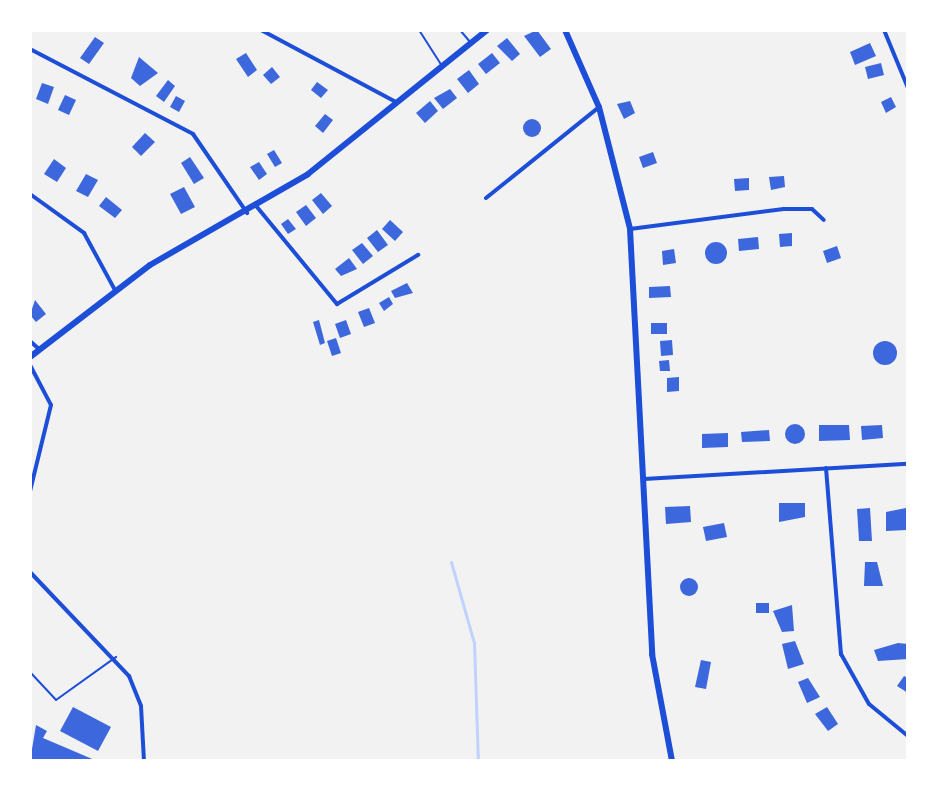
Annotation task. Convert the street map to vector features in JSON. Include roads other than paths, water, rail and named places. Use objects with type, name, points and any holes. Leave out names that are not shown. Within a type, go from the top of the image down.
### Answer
[{"type":"street","points":[[261,30],[399,103]]},
{"type":"street","points":[[30,357],[115,290],[257,207],[399,103],[487,30]]},
{"type":"street","points":[[565,30],[599,107],[630,229],[656,698],[672,761]]},
{"type":"street","points":[[884,30],[908,88]]},
{"type":"street","points":[[30,49],[193,134],[247,213]]},
{"type":"street","points":[[486,198],[599,107]]},
{"type":"street","points":[[30,194],[84,233],[115,290]]},
{"type":"street","points":[[257,207],[337,304],[418,255]]},
{"type":"street","points":[[630,229],[784,209],[812,209],[824,220]]},
{"type":"street","points":[[30,341],[39,349]]},
{"type":"street","points":[[30,365],[51,405],[30,491]]},
{"type":"street","points":[[644,479],[908,464]]},
{"type":"street","points":[[826,468],[841,654],[869,704],[908,736]]},
{"type":"street","points":[[30,572],[116,657],[141,706],[144,761]]},
{"type":"lane","points":[[419,30],[442,67]]},
{"type":"lane","points":[[460,30],[471,43]]},
{"type":"lane","points":[[30,672],[56,700],[116,657]]},
{"type":"waterway","points":[[451,562],[474,643],[478,761]]}]
